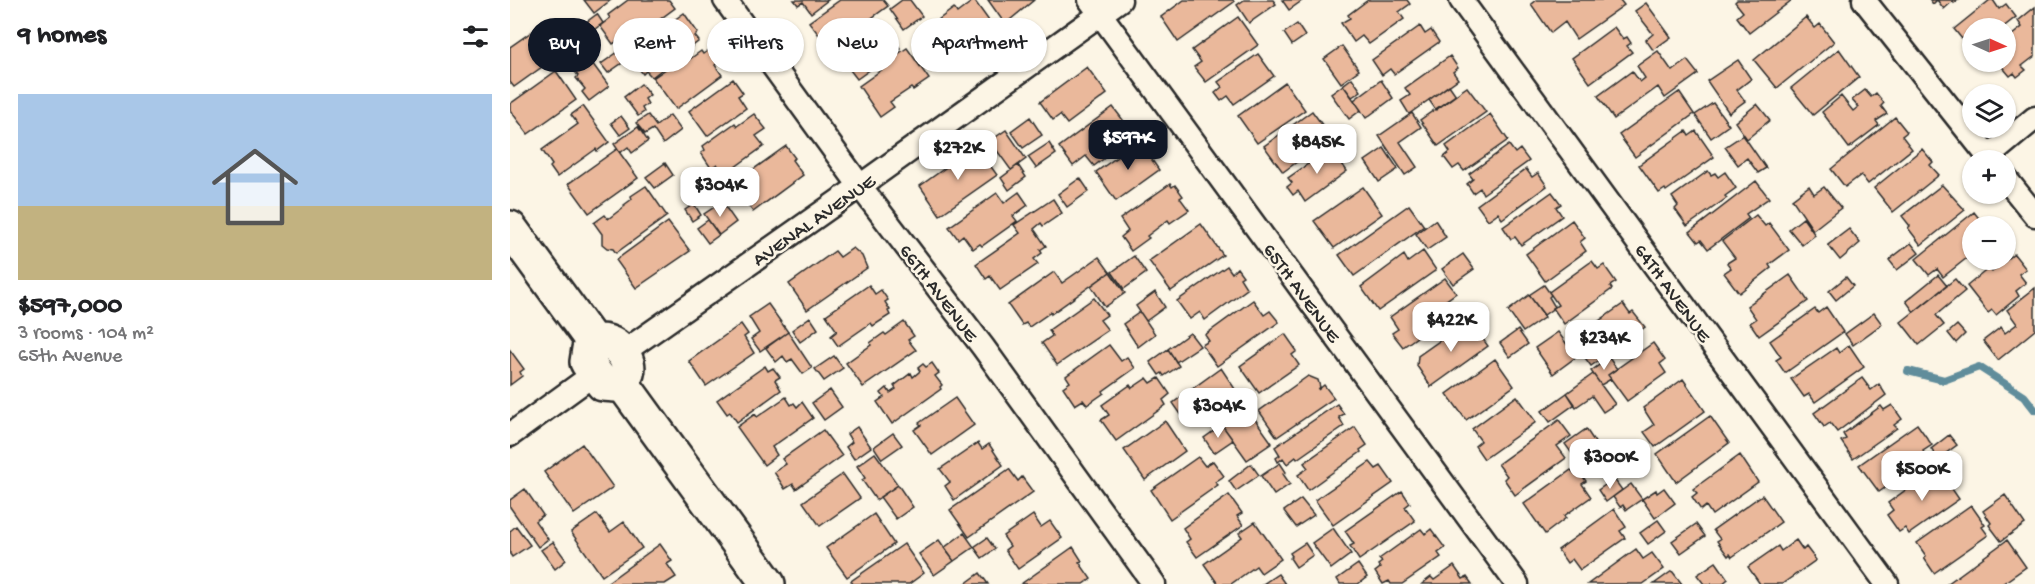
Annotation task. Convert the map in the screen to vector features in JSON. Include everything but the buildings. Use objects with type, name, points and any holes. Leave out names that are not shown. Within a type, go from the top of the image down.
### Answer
[{"type":"street","name":"66TH AVENUE","points":[[725,0],[860,186],[983,347],[1154,584]]},
{"type":"street","name":"AVENAL AVENUE","points":[[510,435],[608,363],[860,186],[1095,7],[1120,0]]},
{"type":"street","name":"64TH AVENUE","points":[[1461,0],[1887,584]]},
{"type":"street","points":[[1864,0],[1983,150]]},
{"type":"street","name":"65TH AVENUE","points":[[1095,7],[1517,584]]},
{"type":"street","points":[[2000,150],[2035,118]]},
{"type":"street","points":[[2016,191],[2035,215]]},
{"type":"street","points":[[510,228],[768,584]]},
{"type":"waterway","points":[[1908,371],[1944,380],[1979,367],[2024,396],[2035,410]]}]
